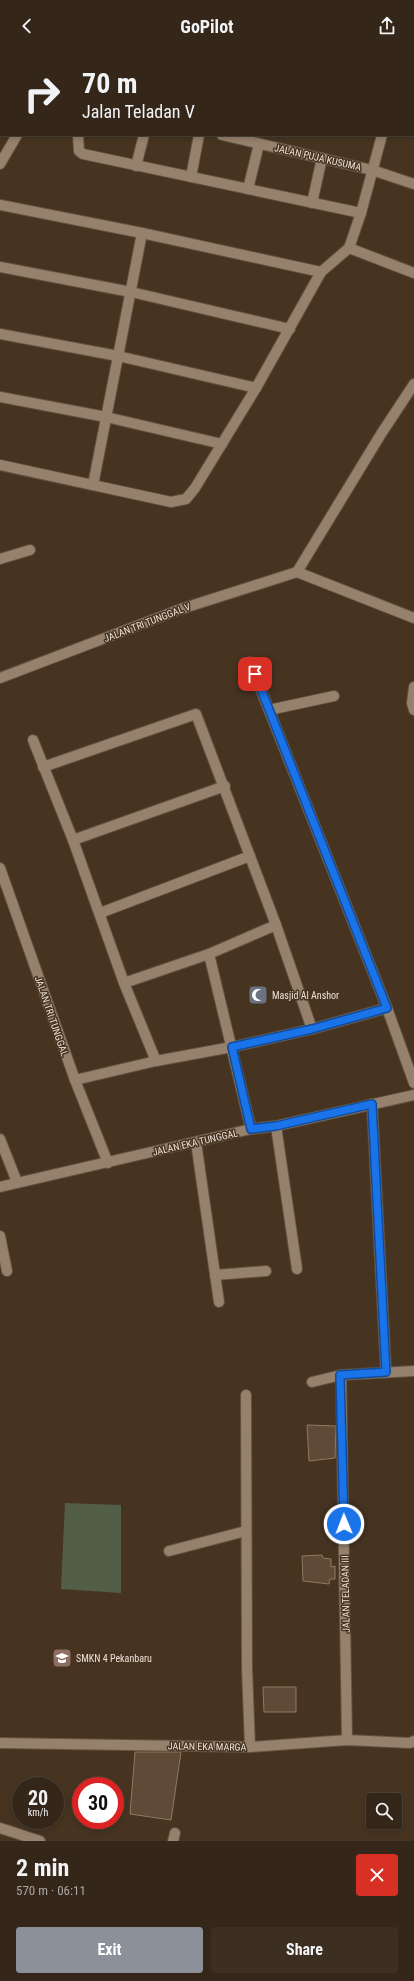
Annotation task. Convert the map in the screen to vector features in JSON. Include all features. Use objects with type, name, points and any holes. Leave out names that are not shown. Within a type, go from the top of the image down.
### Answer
[{"type":"street","points":[[0,164],[16,136]]},
{"type":"street","points":[[78,136],[79,151],[83,154],[361,213]]},
{"type":"street","points":[[136,166],[144,136]]},
{"type":"street","points":[[190,177],[200,136]]},
{"type":"street","name":"JALAN PUJA KUSUMA","points":[[226,136],[372,170],[414,184]]},
{"type":"street","points":[[0,466],[171,502],[186,499],[256,388],[321,272],[349,248],[361,213],[382,136]]},
{"type":"street","points":[[248,189],[259,144]]},
{"type":"street","points":[[312,203],[322,158]]},
{"type":"street","points":[[0,205],[142,233],[321,272]]},
{"type":"street","points":[[93,485],[142,233]]},
{"type":"street","points":[[349,248],[414,273]]},
{"type":"street","points":[[0,267],[130,292],[290,329]]},
{"type":"street","points":[[0,334],[118,356],[256,388]]},
{"type":"street","points":[[414,384],[297,572],[414,618]]},
{"type":"street","points":[[0,397],[106,417],[222,444]]},
{"type":"street","points":[[0,559],[30,550]]},
{"type":"street","name":"JALAN TRI TUNGGAL V","points":[[0,678],[181,609],[297,572]]},
{"type":"street","points":[[250,662],[387,1008],[414,1083]]},
{"type":"street","points":[[414,686],[412,690],[412,703],[414,710]]},
{"type":"street","points":[[269,710],[334,696]]},
{"type":"street","points":[[43,768],[196,714],[225,786],[312,1029]]},
{"type":"street","points":[[33,740],[73,840],[124,983],[156,1061]]},
{"type":"street","points":[[73,840],[225,786]]},
{"type":"street","points":[[100,913],[250,856]]},
{"type":"street","name":"JALAN TRI TUNGGAL","points":[[0,868],[75,1080],[108,1163]]},
{"type":"street","points":[[124,983],[209,954],[276,925]]},
{"type":"street","points":[[209,954],[251,1129]]},
{"type":"street","points":[[75,1080],[156,1061],[232,1047],[312,1029],[387,1008]]},
{"type":"street","name":"JALAN EKA TUNGGAL","points":[[0,1187],[251,1129],[276,1126],[414,1094]]},
{"type":"street","points":[[372,1104],[386,1372]]},
{"type":"street","points":[[276,1126],[297,1269]]},
{"type":"street","points":[[0,1139],[17,1182]]},
{"type":"street","points":[[196,1142],[219,1302]]},
{"type":"street","points":[[0,1236],[7,1271]]},
{"type":"street","points":[[215,1275],[266,1271]]},
{"type":"street","points":[[312,1382],[340,1375],[414,1371]]},
{"type":"street","name":"JALAN TELADAN III","points":[[340,1375],[347,1740]]},
{"type":"street","points":[[246,1395],[247,1668],[250,1746]]},
{"type":"street","points":[[169,1551],[246,1532]]},
{"type":"street","name":"JALAN EKA MARGA","points":[[0,1744],[250,1746],[347,1740],[410,1743],[414,1741]]},
{"type":"street","points":[[0,1828],[40,1841]]},
{"type":"green space","points":[[65,1503],[121,1505],[121,1593],[61,1589]]},
{"type":"building","points":[[307,1425],[336,1426],[335,1458],[309,1461]]},
{"type":"building","points":[[322,1555],[323,1558],[331,1559],[331,1567],[335,1566],[335,1579],[330,1579],[329,1584],[303,1581],[302,1556]]},
{"type":"building","points":[[263,1687],[296,1687],[296,1712],[264,1712]]},
{"type":"building","points":[[135,1752],[181,1752],[171,1820],[130,1814]]},
{"type":"place","name":"Masjid Al Anshor","points":[[258,995]]},
{"type":"place","name":"SMKN 4 Pekanbaru","points":[[62,1658]]},
{"type":"route","points":[[255,674],[387,1008],[312,1029],[232,1047],[251,1129],[276,1126],[372,1104],[386,1372],[340,1375],[344,1524]]}]
